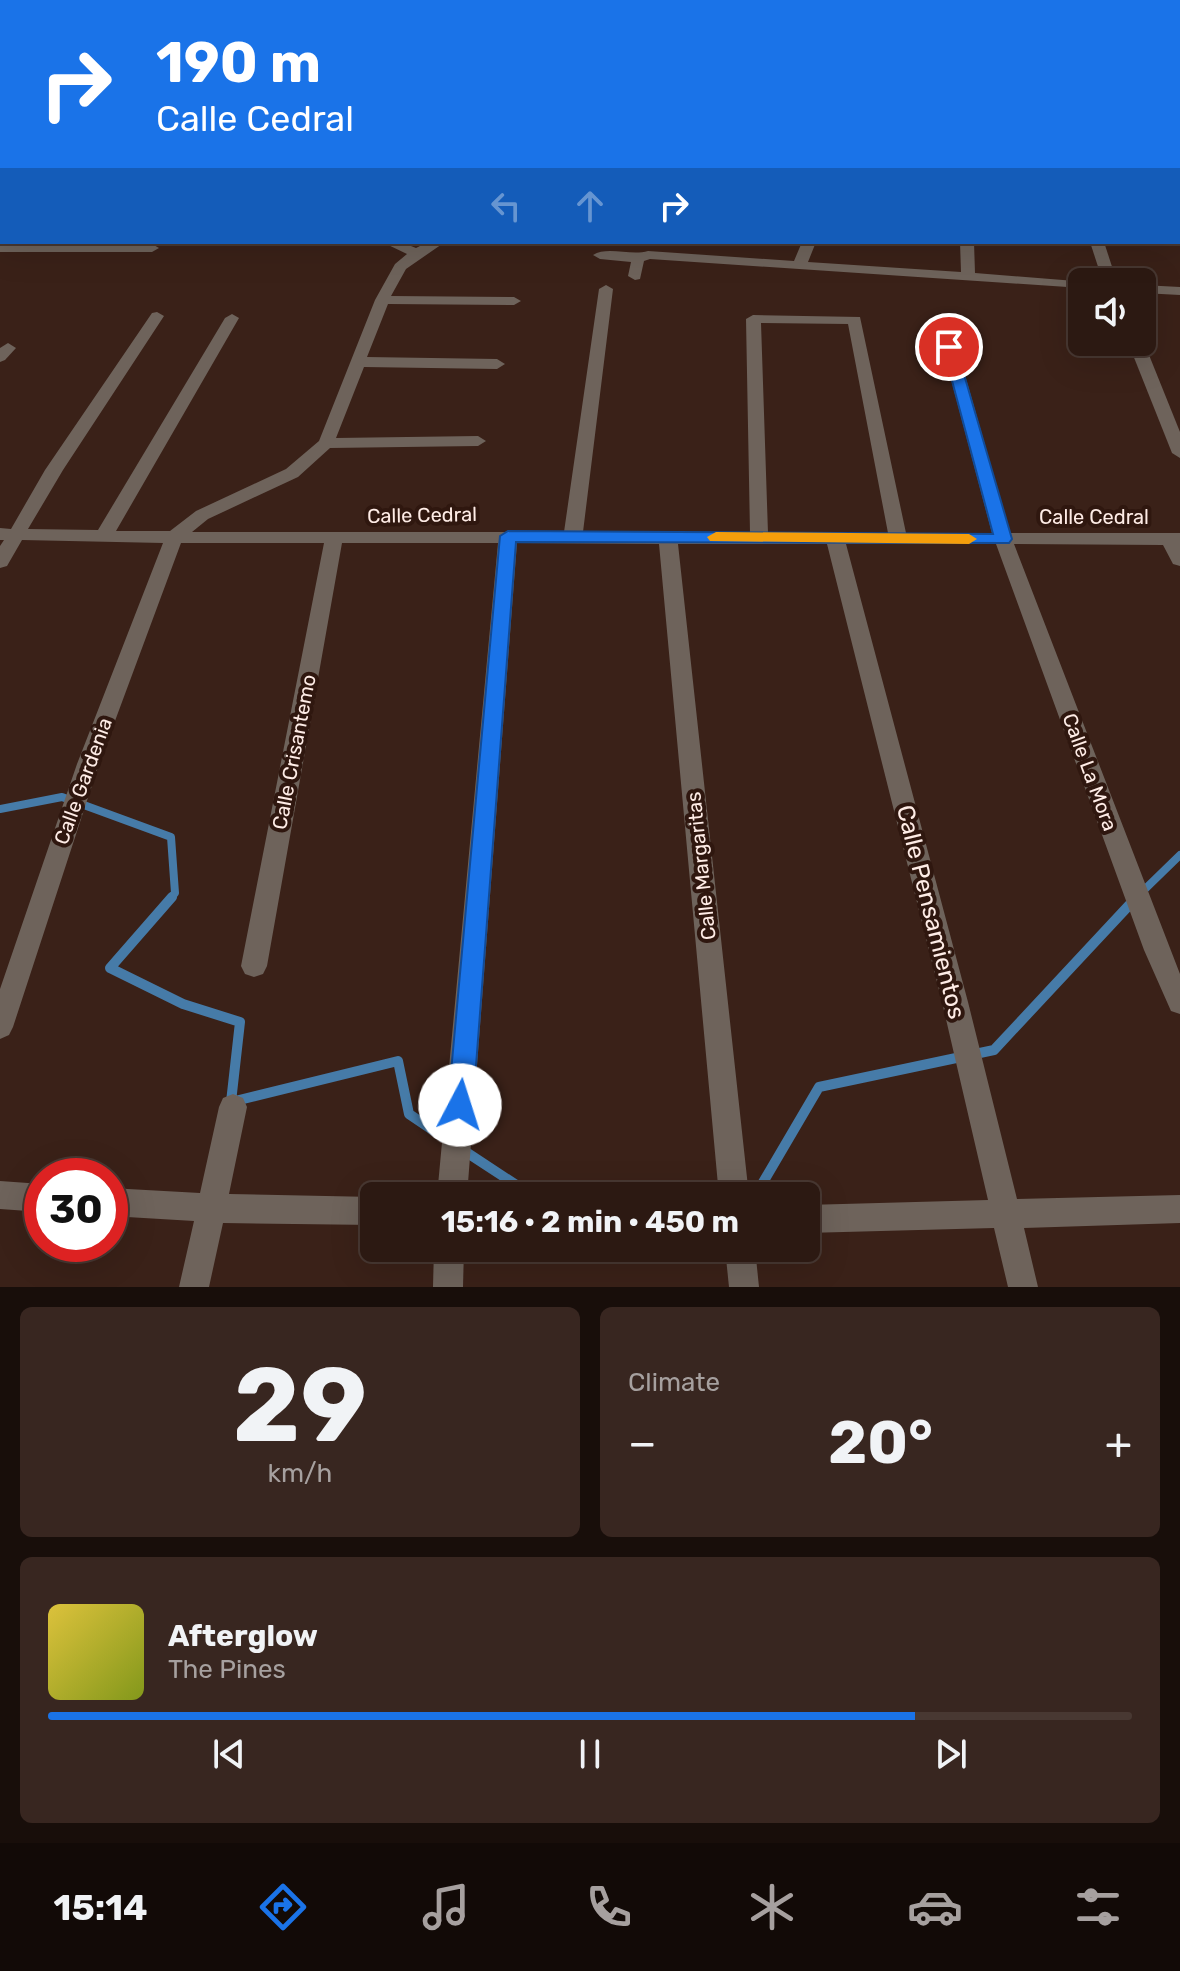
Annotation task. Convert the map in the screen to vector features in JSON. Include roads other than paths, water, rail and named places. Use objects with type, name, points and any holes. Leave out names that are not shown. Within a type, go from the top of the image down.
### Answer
[{"type":"street","points":[[394,244],[417,253]]},
{"type":"street","points":[[174,537],[202,515],[292,473],[326,443],[382,300],[400,267],[434,244]]},
{"type":"street","points":[[800,263],[808,244]]},
{"type":"street","points":[[967,244],[968,275]]},
{"type":"street","points":[[1098,244],[1105,268]]},
{"type":"street","points":[[0,248],[152,248]]},
{"type":"street","points":[[595,273],[602,249],[638,259],[683,250],[800,263],[1068,283]]},
{"type":"street","points":[[635,276],[638,259]]},
{"type":"street","points":[[573,536],[606,289]]},
{"type":"street","points":[[1156,290],[1180,291]]},
{"type":"street","points":[[382,300],[514,301]]},
{"type":"street","points":[[0,562],[7,534],[157,316]]},
{"type":"street","points":[[103,537],[232,318]]},
{"type":"street","points":[[759,537],[753,319],[855,320],[898,538]]},
{"type":"street","name":"Calle La Mora","points":[[942,319],[1003,539],[1157,950],[1180,1003]]},
{"type":"street","points":[[1141,356],[1180,453]]},
{"type":"street","points":[[360,362],[497,364]]},
{"type":"street","points":[[326,443],[478,441]]},
{"type":"street","name":"Calle Cedral","points":[[7,534],[334,538],[1174,539]]},
{"type":"street","points":[[453,1182],[508,536]]},
{"type":"street","name":"Calle Gardenia","points":[[0,1027],[88,764],[174,537]]},
{"type":"street","name":"Calle Margaritas","points":[[668,537],[732,1182]]},
{"type":"street","name":"Calle Crisantemo","points":[[254,966],[334,538]]},
{"type":"street","name":"Calle Pensamientos","points":[[835,538],[955,1002],[1023,1287]]},
{"type":"street","points":[[1174,539],[1180,560]]},
{"type":"street","points":[[194,1287],[233,1107]]},
{"type":"street","points":[[0,1195],[24,1197]]},
{"type":"street","points":[[128,1203],[360,1211]]},
{"type":"street","points":[[820,1219],[1180,1209]]},
{"type":"street","points":[[448,1287],[449,1262]]},
{"type":"street","points":[[741,1262],[744,1287]]},
{"type":"waterway","points":[[0,809],[62,797],[171,837],[175,893],[170,899]]},
{"type":"waterway","points":[[1142,892],[1180,855]]},
{"type":"waterway","points":[[172,897],[110,968],[183,1004],[240,1022],[231,1102],[398,1061],[409,1114],[449,1141]]},
{"type":"waterway","points":[[763,1182],[819,1087],[994,1050],[1133,901]]},
{"type":"waterway","points":[[463,1150],[512,1182]]}]
